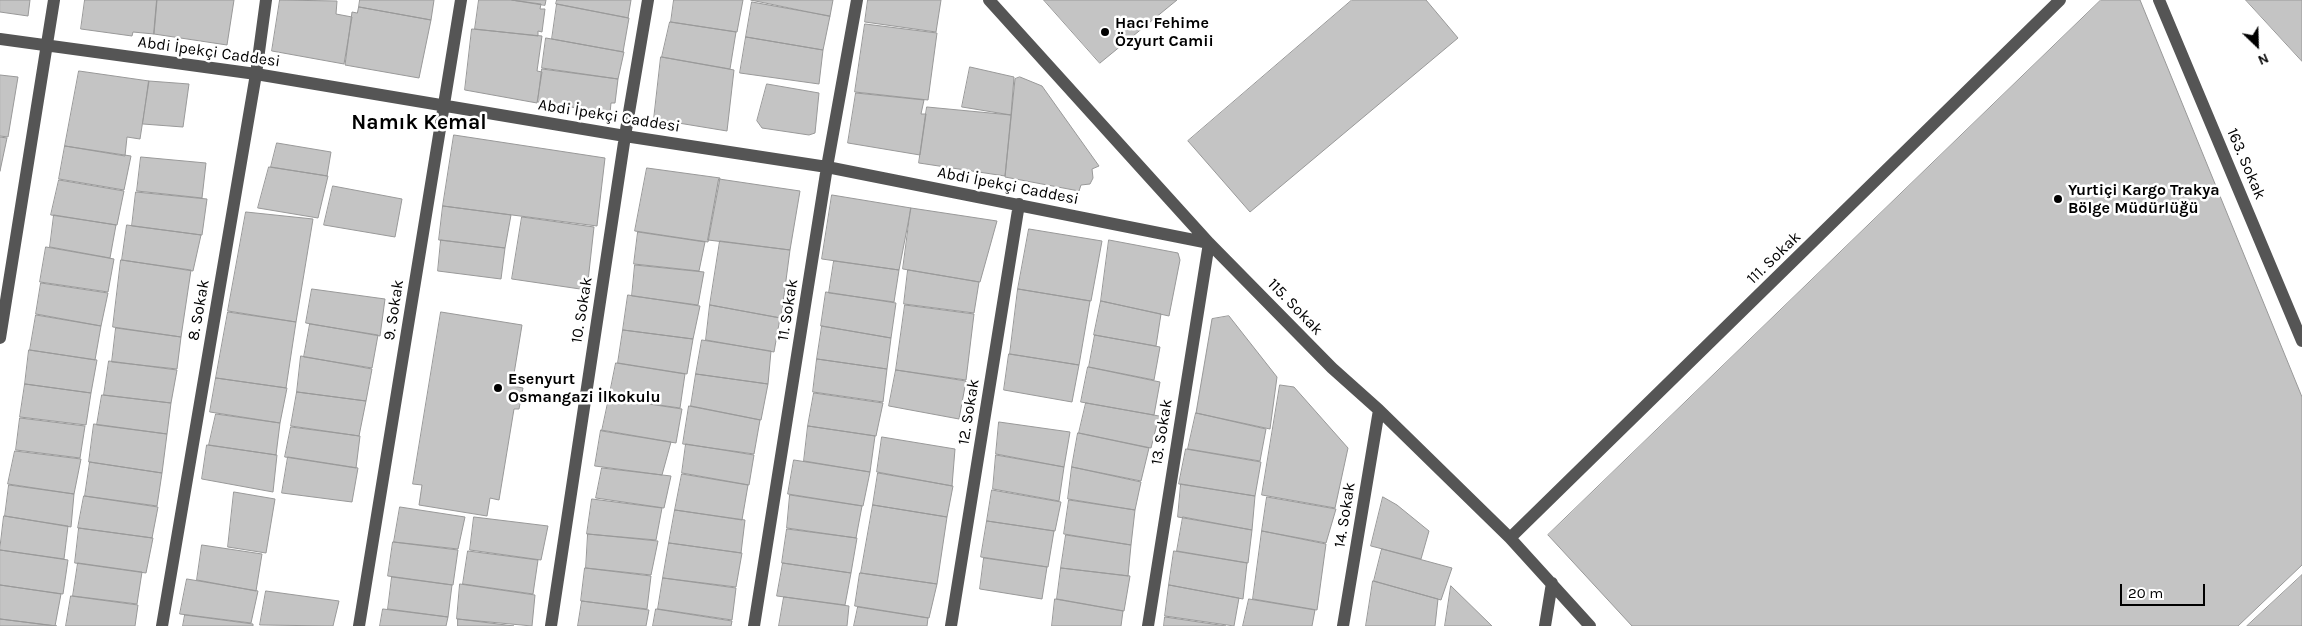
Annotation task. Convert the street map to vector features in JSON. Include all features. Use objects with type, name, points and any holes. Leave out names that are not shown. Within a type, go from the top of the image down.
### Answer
[{"type":"street","points":[[0,338],[54,0]]},
{"type":"street","name":"8. Sokak","points":[[162,626],[256,74],[266,0]]},
{"type":"street","name":"9. Sokak","points":[[359,626],[460,0]]},
{"type":"street","name":"10. Sokak","points":[[551,626],[625,136],[648,0]]},
{"type":"street","name":"11. Sokak","points":[[754,626],[827,167],[857,0]]},
{"type":"street","name":"115. Sokak","points":[[989,0],[1209,243],[1332,368],[1379,410],[1510,538],[1590,626]]},
{"type":"street","name":"111. Sokak","points":[[1510,538],[2060,0]]},
{"type":"street","name":"163. Sokak","points":[[2159,0],[2302,341]]},
{"type":"street","name":"Abdi İpekçi Caddesi","points":[[0,39],[256,74],[625,136],[827,167],[1209,243]]},
{"type":"street","name":"12. Sokak","points":[[951,626],[1019,204]]},
{"type":"street","name":"13. Sokak","points":[[1148,626],[1209,243]]},
{"type":"street","name":"14. Sokak","points":[[1344,626],[1379,410]]},
{"type":"street","points":[[1545,626],[1552,584]]},
{"type":"building","points":[[0,0],[30,0],[28,16],[0,12]]},
{"type":"building","points":[[85,0],[157,0],[154,34],[133,32],[132,36],[81,29]]},
{"type":"building","points":[[157,0],[234,0],[227,45],[154,34]]},
{"type":"building","points":[[280,0],[337,1],[336,14],[352,17],[344,64],[272,51]]},
{"type":"building","points":[[360,0],[434,0],[431,20],[359,7]]},
{"type":"building","points":[[479,0],[511,0],[541,4],[540,9],[545,9],[542,32],[538,31],[538,36],[475,29]]},
{"type":"building","points":[[512,0],[546,0],[545,5]]},
{"type":"building","points":[[557,0],[631,0],[628,18],[556,4]]},
{"type":"building","points":[[674,0],[743,0],[737,32],[671,22]]},
{"type":"building","points":[[751,0],[833,0],[830,16]]},
{"type":"building","points":[[868,0],[941,0],[936,32],[865,22]]},
{"type":"building","name":"Hacı Fehime Özyurt Camii","points":[[1044,0],[1177,0],[1100,63]]},
{"type":"building","points":[[1352,0],[1426,0],[1458,38],[1250,212],[1188,141]]},
{"type":"building","name":"Yurtiçi Kargo Trakya Bölge Müdürlüğü","points":[[2101,0],[2140,0],[2302,397],[2302,565],[2238,626],[1632,626],[1548,535]]},
{"type":"building","points":[[2246,0],[2302,0],[2302,61]]},
{"type":"building","points":[[752,2],[830,16],[823,50],[746,37]]},
{"type":"building","points":[[557,4],[629,18],[623,52],[552,39]]},
{"type":"building","points":[[359,7],[431,20],[419,78],[345,65],[352,12],[357,13]]},
{"type":"building","points":[[670,22],[736,32],[730,69],[662,57]]},
{"type":"building","points":[[865,24],[937,33],[928,100],[855,92]]},
{"type":"building","points":[[472,29],[542,36],[537,71],[542,72],[537,103],[465,90]]},
{"type":"building","points":[[746,37],[823,50],[819,84],[740,73]]},
{"type":"building","points":[[546,38],[624,52],[618,79],[542,68]]},
{"type":"building","points":[[661,57],[734,70],[727,131],[654,119]]},
{"type":"building","points":[[970,67],[1014,77],[1011,115],[962,107]]},
{"type":"building","points":[[542,69],[618,79],[615,103],[611,103],[610,113],[538,102]]},
{"type":"building","points":[[79,71],[149,81],[140,139],[127,137],[125,156],[65,146]]},
{"type":"building","points":[[0,75],[18,77],[8,137],[0,136]]},
{"type":"building","points":[[1020,77],[1042,86],[1099,166],[1092,169],[1093,178],[1090,184],[1081,185],[1079,191],[1005,177],[1015,79]]},
{"type":"building","points":[[149,81],[189,84],[183,127],[143,124]]},
{"type":"building","points":[[767,84],[819,93],[815,133],[809,135],[762,128],[757,121]]},
{"type":"building","points":[[856,93],[924,100],[921,114],[926,114],[920,155],[848,143]]},
{"type":"building","points":[[927,107],[1011,115],[1005,176],[919,163]]},
{"type":"building","points":[[454,135],[605,158],[597,226],[443,206]]},
{"type":"building","points":[[0,137],[7,138],[0,171]]},
{"type":"building","points":[[277,143],[331,152],[327,176],[271,167]]},
{"type":"building","points":[[65,146],[131,156],[124,190],[59,179]]},
{"type":"building","points":[[141,157],[206,163],[202,198],[137,191]]},
{"type":"building","points":[[269,167],[328,176],[318,218],[258,208]]},
{"type":"building","points":[[647,168],[720,178],[708,242],[635,231]]},
{"type":"building","points":[[719,179],[800,191],[790,250],[708,240]]},
{"type":"building","points":[[59,180],[124,191],[117,225],[51,215]]},
{"type":"building","points":[[333,186],[402,199],[395,237],[324,225]]},
{"type":"building","points":[[136,192],[207,199],[202,235],[132,226]]},
{"type":"building","points":[[832,195],[911,208],[899,270],[822,259]]},
{"type":"building","points":[[443,206],[511,215],[505,248],[439,240]]},
{"type":"building","points":[[911,208],[997,221],[980,282],[903,269]]},
{"type":"building","points":[[246,212],[313,219],[296,322],[228,311]]},
{"type":"building","points":[[54,215],[116,225],[110,258],[50,247]]},
{"type":"building","points":[[522,217],[594,227],[587,290],[512,279]]},
{"type":"building","points":[[127,225],[201,235],[193,271],[122,260]]},
{"type":"building","points":[[1029,229],[1102,241],[1091,301],[1018,289]]},
{"type":"building","points":[[638,232],[705,242],[699,271],[634,264]]},
{"type":"building","points":[[441,240],[505,248],[501,279],[438,271]]},
{"type":"building","points":[[1109,240],[1178,253],[1180,260],[1169,316],[1101,301]]},
{"type":"building","points":[[720,241],[790,250],[781,318],[710,305]]},
{"type":"building","points":[[46,247],[114,259],[108,292],[40,282]]},
{"type":"building","points":[[121,260],[191,270],[181,337],[113,327]]},
{"type":"building","points":[[834,261],[899,270],[894,302],[829,293]]},
{"type":"building","points":[[635,265],[704,272],[698,305],[632,296]]},
{"type":"building","points":[[908,270],[979,282],[974,313],[904,304]]},
{"type":"building","points":[[41,283],[108,293],[101,326],[36,314]]},
{"type":"building","points":[[312,289],[385,299],[380,336],[306,323]]},
{"type":"building","points":[[1018,289],[1090,301],[1079,365],[1010,354]]},
{"type":"building","points":[[826,292],[896,303],[891,338],[821,326]]},
{"type":"building","points":[[628,295],[700,306],[693,339],[623,330]]},
{"type":"building","points":[[1101,301],[1161,314],[1156,346],[1094,335]]},
{"type":"building","points":[[710,305],[780,318],[774,352],[706,340]]},
{"type":"building","points":[[905,305],[974,314],[966,380],[896,370]]},
{"type":"building","points":[[228,312],[296,322],[286,388],[216,378]]},
{"type":"building","points":[[441,312],[522,325],[512,386],[523,388],[519,409],[514,409],[499,500],[490,498],[487,516],[419,505],[422,485],[413,484]]},
{"type":"building","points":[[36,315],[101,326],[95,360],[30,350]]},
{"type":"building","points":[[1229,316],[1277,377],[1270,429],[1196,413],[1212,319]]},
{"type":"building","points":[[310,324],[378,335],[372,368],[304,357]]},
{"type":"building","points":[[822,326],[891,338],[887,369],[817,359]]},
{"type":"building","points":[[116,328],[181,337],[177,369],[112,362]]},
{"type":"building","points":[[623,330],[693,339],[687,374],[618,363]]},
{"type":"building","points":[[1095,335],[1160,347],[1154,380],[1089,367]]},
{"type":"building","points":[[702,340],[771,351],[768,384],[696,374]]},
{"type":"building","points":[[29,350],[97,360],[91,393],[25,384]]},
{"type":"building","points":[[1009,354],[1079,365],[1072,402],[1004,390]]},
{"type":"building","points":[[301,356],[372,369],[366,401],[297,392]]},
{"type":"building","points":[[817,359],[887,369],[883,402],[813,392]]},
{"type":"building","points":[[109,361],[177,370],[171,403],[104,395]]},
{"type":"building","points":[[616,363],[685,374],[680,408],[609,398]]},
{"type":"building","points":[[1088,367],[1160,382],[1154,415],[1081,402]]},
{"type":"building","points":[[896,370],[966,381],[959,419],[889,406]]},
{"type":"building","points":[[696,374],[768,384],[761,420],[691,406]]},
{"type":"building","points":[[216,378],[287,388],[280,423],[210,412]]},
{"type":"building","points":[[25,384],[91,393],[86,425],[20,417]]},
{"type":"building","points":[[1280,385],[1294,387],[1348,448],[1335,508],[1262,495]]},
{"type":"building","points":[[297,392],[366,401],[359,436],[291,426]]},
{"type":"building","points":[[814,393],[883,403],[876,436],[808,426]]},
{"type":"building","points":[[102,395],[171,403],[167,434],[97,425]]},
{"type":"building","points":[[609,398],[682,409],[676,443],[602,431]]},
{"type":"building","points":[[1086,403],[1159,416],[1151,448],[1079,433]]},
{"type":"building","points":[[689,406],[760,420],[754,454],[683,444]]},
{"type":"building","points":[[1196,413],[1266,429],[1260,461],[1188,449]]},
{"type":"building","points":[[216,414],[280,423],[276,455],[209,445]]},
{"type":"building","points":[[20,418],[85,426],[80,458],[16,450]]},
{"type":"building","points":[[999,422],[1070,432],[1064,467],[996,454]]},
{"type":"building","points":[[94,424],[167,434],[162,473],[89,462]]},
{"type":"building","points":[[808,426],[875,436],[870,472],[804,461]]},
{"type":"building","points":[[291,427],[360,436],[356,468],[285,457]]},
{"type":"building","points":[[601,430],[671,442],[662,475],[595,466]]},
{"type":"building","points":[[1078,433],[1149,448],[1141,481],[1072,467]]},
{"type":"building","points":[[882,437],[955,449],[952,486],[877,472]]},
{"type":"building","points":[[686,444],[754,455],[749,485],[682,473]]},
{"type":"building","points":[[207,445],[277,455],[273,492],[202,479]]},
{"type":"building","points":[[1186,449],[1261,462],[1255,496],[1179,484]]},
{"type":"building","points":[[15,451],[81,459],[74,494],[8,484]]},
{"type":"building","points":[[996,455],[1064,467],[1059,501],[993,489]]},
{"type":"building","points":[[288,457],[358,468],[352,502],[282,493]]},
{"type":"building","points":[[794,460],[870,472],[863,506],[788,494]]},
{"type":"building","points":[[90,462],[162,473],[157,506],[85,496]]},
{"type":"building","points":[[1072,467],[1141,482],[1135,510],[1068,499]]},
{"type":"building","points":[[602,468],[671,476],[664,508],[596,498]]},
{"type":"building","points":[[878,473],[953,486],[947,517],[873,505]]},
{"type":"building","points":[[682,474],[748,485],[742,520],[675,510]]},
{"type":"building","points":[[1181,484],[1255,496],[1252,530],[1178,517]]},
{"type":"building","points":[[9,485],[74,494],[71,527],[5,516]]},
{"type":"building","points":[[992,490],[1061,502],[1055,531],[987,521]]},
{"type":"building","points":[[234,492],[275,499],[266,553],[228,547]]},
{"type":"building","points":[[790,495],[862,506],[856,538],[787,528]]},
{"type":"building","points":[[84,496],[158,507],[152,538],[78,528]]},
{"type":"building","points":[[1267,497],[1336,509],[1326,543],[1262,531]]},
{"type":"building","points":[[1383,497],[1397,505],[1429,531],[1421,559],[1371,546]]},
{"type":"building","points":[[592,499],[662,508],[656,540],[587,534]]},
{"type":"building","points":[[1069,500],[1135,510],[1131,545],[1064,534]]},
{"type":"building","points":[[873,505],[947,517],[937,584],[861,573]]},
{"type":"building","points":[[400,507],[465,517],[458,549],[394,542]]},
{"type":"building","points":[[675,510],[745,520],[741,553],[669,543]]},
{"type":"building","points":[[4,516],[68,526],[64,559],[0,550]]},
{"type":"building","points":[[474,517],[548,526],[541,560],[470,550]]},
{"type":"building","points":[[1183,517],[1252,530],[1248,563],[1177,551]]},
{"type":"building","points":[[987,521],[1054,531],[1048,567],[981,557]]},
{"type":"building","points":[[79,528],[153,538],[146,573],[75,563]]},
{"type":"building","points":[[787,529],[857,538],[851,573],[782,563]]},
{"type":"building","points":[[1262,531],[1326,544],[1317,610],[1253,599]]},
{"type":"building","points":[[588,534],[658,541],[651,575],[586,568]]},
{"type":"building","points":[[1066,535],[1131,545],[1128,576],[1061,568]]},
{"type":"building","points":[[393,542],[458,550],[453,585],[388,576]]},
{"type":"building","points":[[669,543],[742,553],[736,587],[663,578]]},
{"type":"building","points":[[202,545],[262,554],[256,591],[197,580]]},
{"type":"building","points":[[1382,549],[1452,568],[1441,600],[1374,581]]},
{"type":"building","points":[[0,550],[68,560],[63,594],[0,585]]},
{"type":"building","points":[[468,551],[538,560],[533,594],[463,584]]},
{"type":"building","points":[[1174,551],[1247,563],[1243,599],[1169,585]]},
{"type":"building","points":[[984,558],[1047,567],[1042,599],[980,589]]},
{"type":"building","points":[[78,563],[142,572],[137,604],[73,596]]},
{"type":"building","points":[[783,563],[851,573],[845,605],[777,596]]},
{"type":"building","points":[[585,568],[651,576],[647,609],[581,601]]},
{"type":"building","points":[[1061,568],[1130,576],[1124,611],[1057,599]]},
{"type":"building","points":[[860,573],[937,584],[929,618],[855,606]]},
{"type":"building","points":[[2302,575],[2302,626],[2247,626]]},
{"type":"building","points":[[392,577],[452,585],[448,617],[388,609]]},
{"type":"building","points":[[663,578],[736,588],[732,620],[658,609]]},
{"type":"building","points":[[187,579],[258,591],[251,623],[180,614]]},
{"type":"building","points":[[1373,581],[1438,599],[1435,626],[1366,626]]},
{"type":"building","points":[[460,584],[535,595],[532,626],[457,619]]},
{"type":"building","points":[[0,585],[61,594],[55,626],[0,619]]},
{"type":"building","points":[[1169,585],[1239,598],[1234,626],[1165,616]]},
{"type":"building","points":[[1451,586],[1492,626],[1445,626]]},
{"type":"building","points":[[266,591],[339,601],[333,626],[260,625]]},
{"type":"building","points":[[71,596],[138,605],[135,626],[66,626]]},
{"type":"building","points":[[784,597],[849,606],[847,626],[779,626]]},
{"type":"building","points":[[1055,599],[1123,611],[1121,626],[1052,626]]},
{"type":"building","points":[[1249,599],[1315,610],[1312,626],[1243,626]]},
{"type":"building","points":[[582,601],[649,610],[646,626],[578,626]]},
{"type":"building","points":[[858,607],[928,618],[927,626],[854,626]]},
{"type":"building","points":[[383,609],[448,617],[446,626],[380,626]]},
{"type":"building","points":[[656,609],[732,621],[731,626],[653,626]]},
{"type":"building","points":[[185,615],[253,624],[253,626],[183,626]]},
{"type":"building","points":[[1165,617],[1226,626],[1164,626]]},
{"type":"building","points":[[0,619],[57,626],[0,626]]},
{"type":"building","points":[[458,619],[514,626],[458,626]]},
{"type":"place","name":"Hacı Fehime Özyurt Camii","points":[[1105,32]]},
{"type":"place","name":"Yurtiçi Kargo Trakya Bölge Müdürlüğü","points":[[2058,199]]},
{"type":"place","name":"Esenyurt Osmangazi İlkokulu","points":[[498,388]]},
{"type":"district","name":"Namık Kemal","points":[[419,123]]}]
